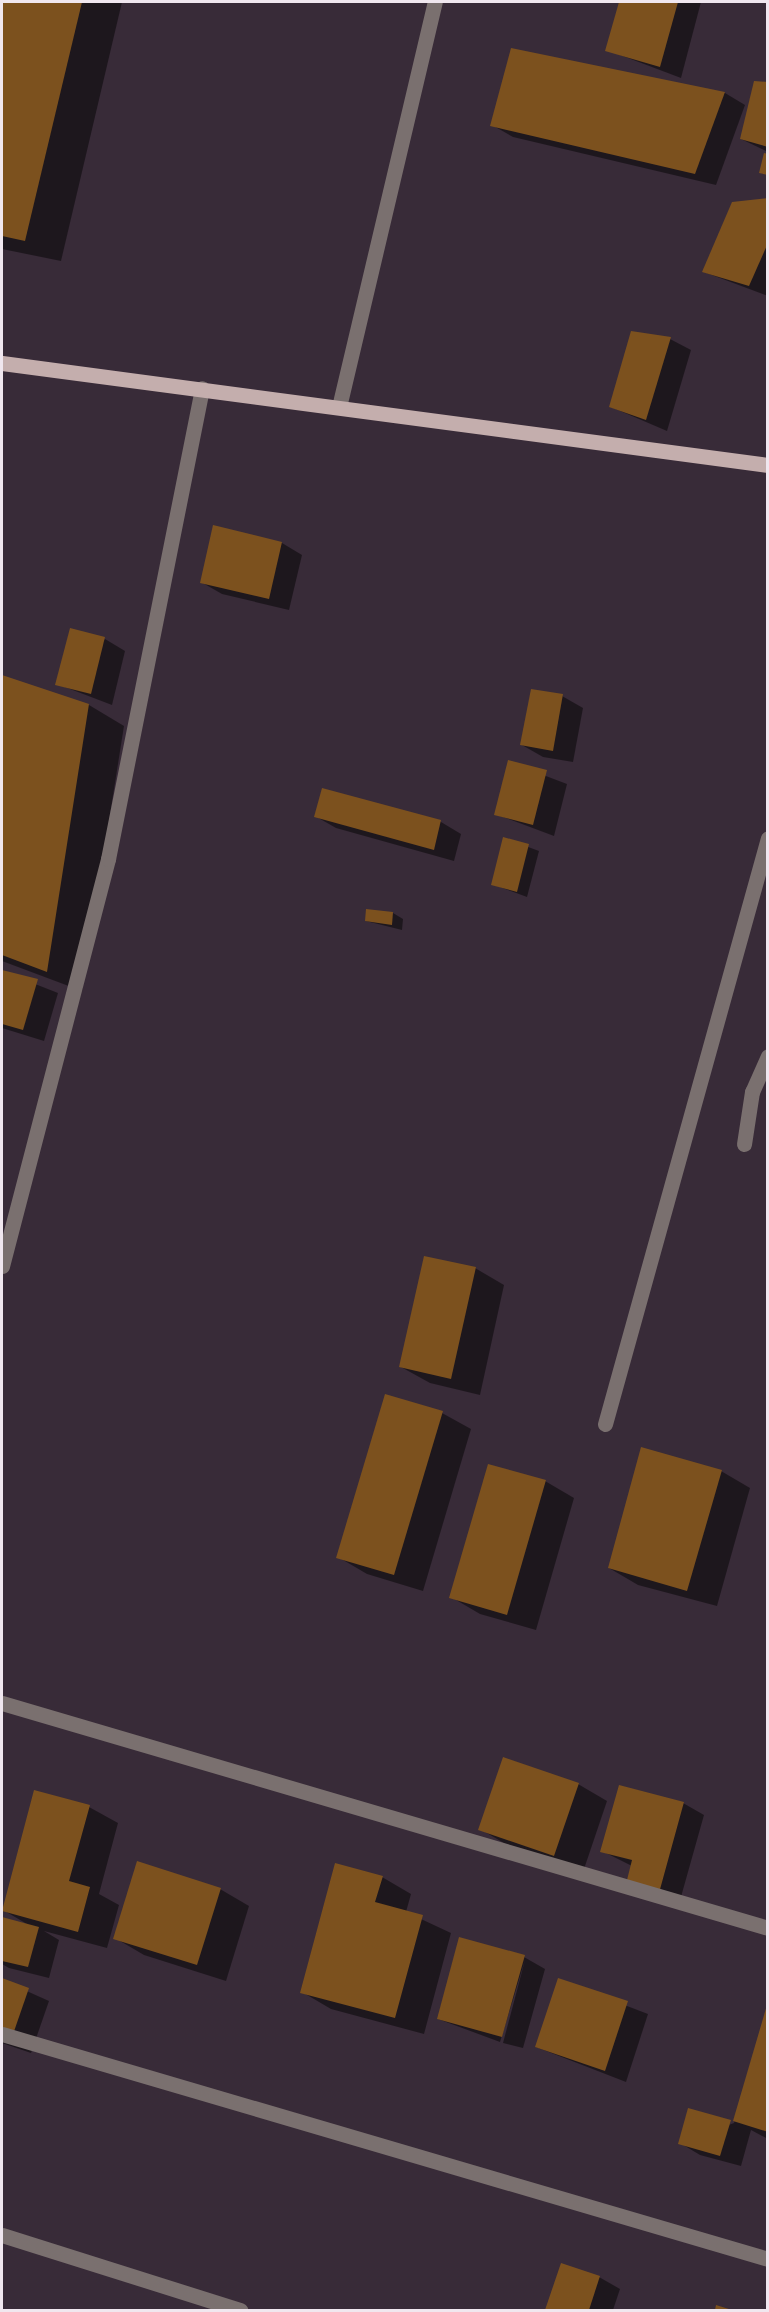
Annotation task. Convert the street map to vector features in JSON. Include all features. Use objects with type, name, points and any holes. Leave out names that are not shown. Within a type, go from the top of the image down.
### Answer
[{"type":"main road","points":[[2,363],[768,465]]},
{"type":"street","points":[[339,407],[435,2]]},
{"type":"street","points":[[2,1266],[108,859],[202,388]]},
{"type":"street","points":[[605,1424],[768,838]]},
{"type":"street","points":[[744,1144],[752,1092],[768,1056]]},
{"type":"street","points":[[2,1703],[768,1928]]},
{"type":"street","points":[[2,2034],[768,2259]]},
{"type":"street","points":[[2,2235],[240,2310]]},
{"type":"building","points":[[2,2],[82,2],[25,241],[2,236]]},
{"type":"building","points":[[619,2],[678,2],[660,67],[605,51]]},
{"type":"building","points":[[511,48],[725,92],[695,174],[490,126]]},
{"type":"building","points":[[754,81],[768,82],[768,147],[740,139]]},
{"type":"building","points":[[764,153],[768,154],[768,175],[759,173]]},
{"type":"building","points":[[768,198],[768,243],[749,286],[702,272],[732,202]]},
{"type":"building","points":[[631,331],[671,337],[646,420],[609,407]]},
{"type":"building","points":[[213,525],[282,542],[269,599],[200,583]]},
{"type":"building","points":[[70,628],[105,637],[91,694],[55,685]]},
{"type":"building","points":[[2,675],[89,704],[47,972],[2,955]]},
{"type":"building","points":[[531,689],[563,694],[553,751],[520,745]]},
{"type":"building","points":[[508,760],[547,770],[533,825],[494,815]]},
{"type":"building","points":[[322,788],[441,820],[434,850],[314,817]]},
{"type":"building","points":[[503,837],[529,844],[517,892],[491,885]]},
{"type":"building","points":[[366,909],[393,912],[392,925],[365,921]]},
{"type":"building","points":[[2,970],[38,979],[23,1030],[2,1024]]},
{"type":"building","points":[[424,1256],[476,1267],[451,1379],[399,1367]]},
{"type":"building","points":[[385,1394],[443,1411],[394,1575],[336,1558]]},
{"type":"building","points":[[641,1447],[722,1470],[687,1591],[608,1568]]},
{"type":"building","points":[[488,1464],[546,1480],[507,1615],[449,1598]]},
{"type":"building","points":[[503,1757],[579,1783],[554,1856],[478,1830]]},
{"type":"building","points":[[619,1785],[684,1802],[659,1893],[626,1884],[632,1860],[600,1852]]},
{"type":"building","points":[[34,1790],[90,1805],[69,1881],[90,1887],[78,1932],[2,1911]]},
{"type":"building","points":[[137,1861],[221,1888],[197,1965],[113,1939]]},
{"type":"building","points":[[335,1863],[383,1876],[375,1902],[423,1915],[395,2018],[300,1993]]},
{"type":"building","points":[[2,1917],[39,1927],[28,1967],[2,1961]]},
{"type":"building","points":[[459,1937],[525,1955],[502,2037],[437,2019]]},
{"type":"building","points":[[2,1978],[29,1988],[10,2043],[2,2040]]},
{"type":"building","points":[[558,1978],[628,2001],[605,2071],[535,2047]]},
{"type":"building","points":[[768,2005],[768,2132],[733,2121]]},
{"type":"building","points":[[688,2108],[731,2120],[720,2156],[678,2144]]},
{"type":"building","points":[[561,2263],[600,2276],[589,2310],[545,2310]]},
{"type":"building","points":[[716,2305],[732,2310],[715,2310]]}]
